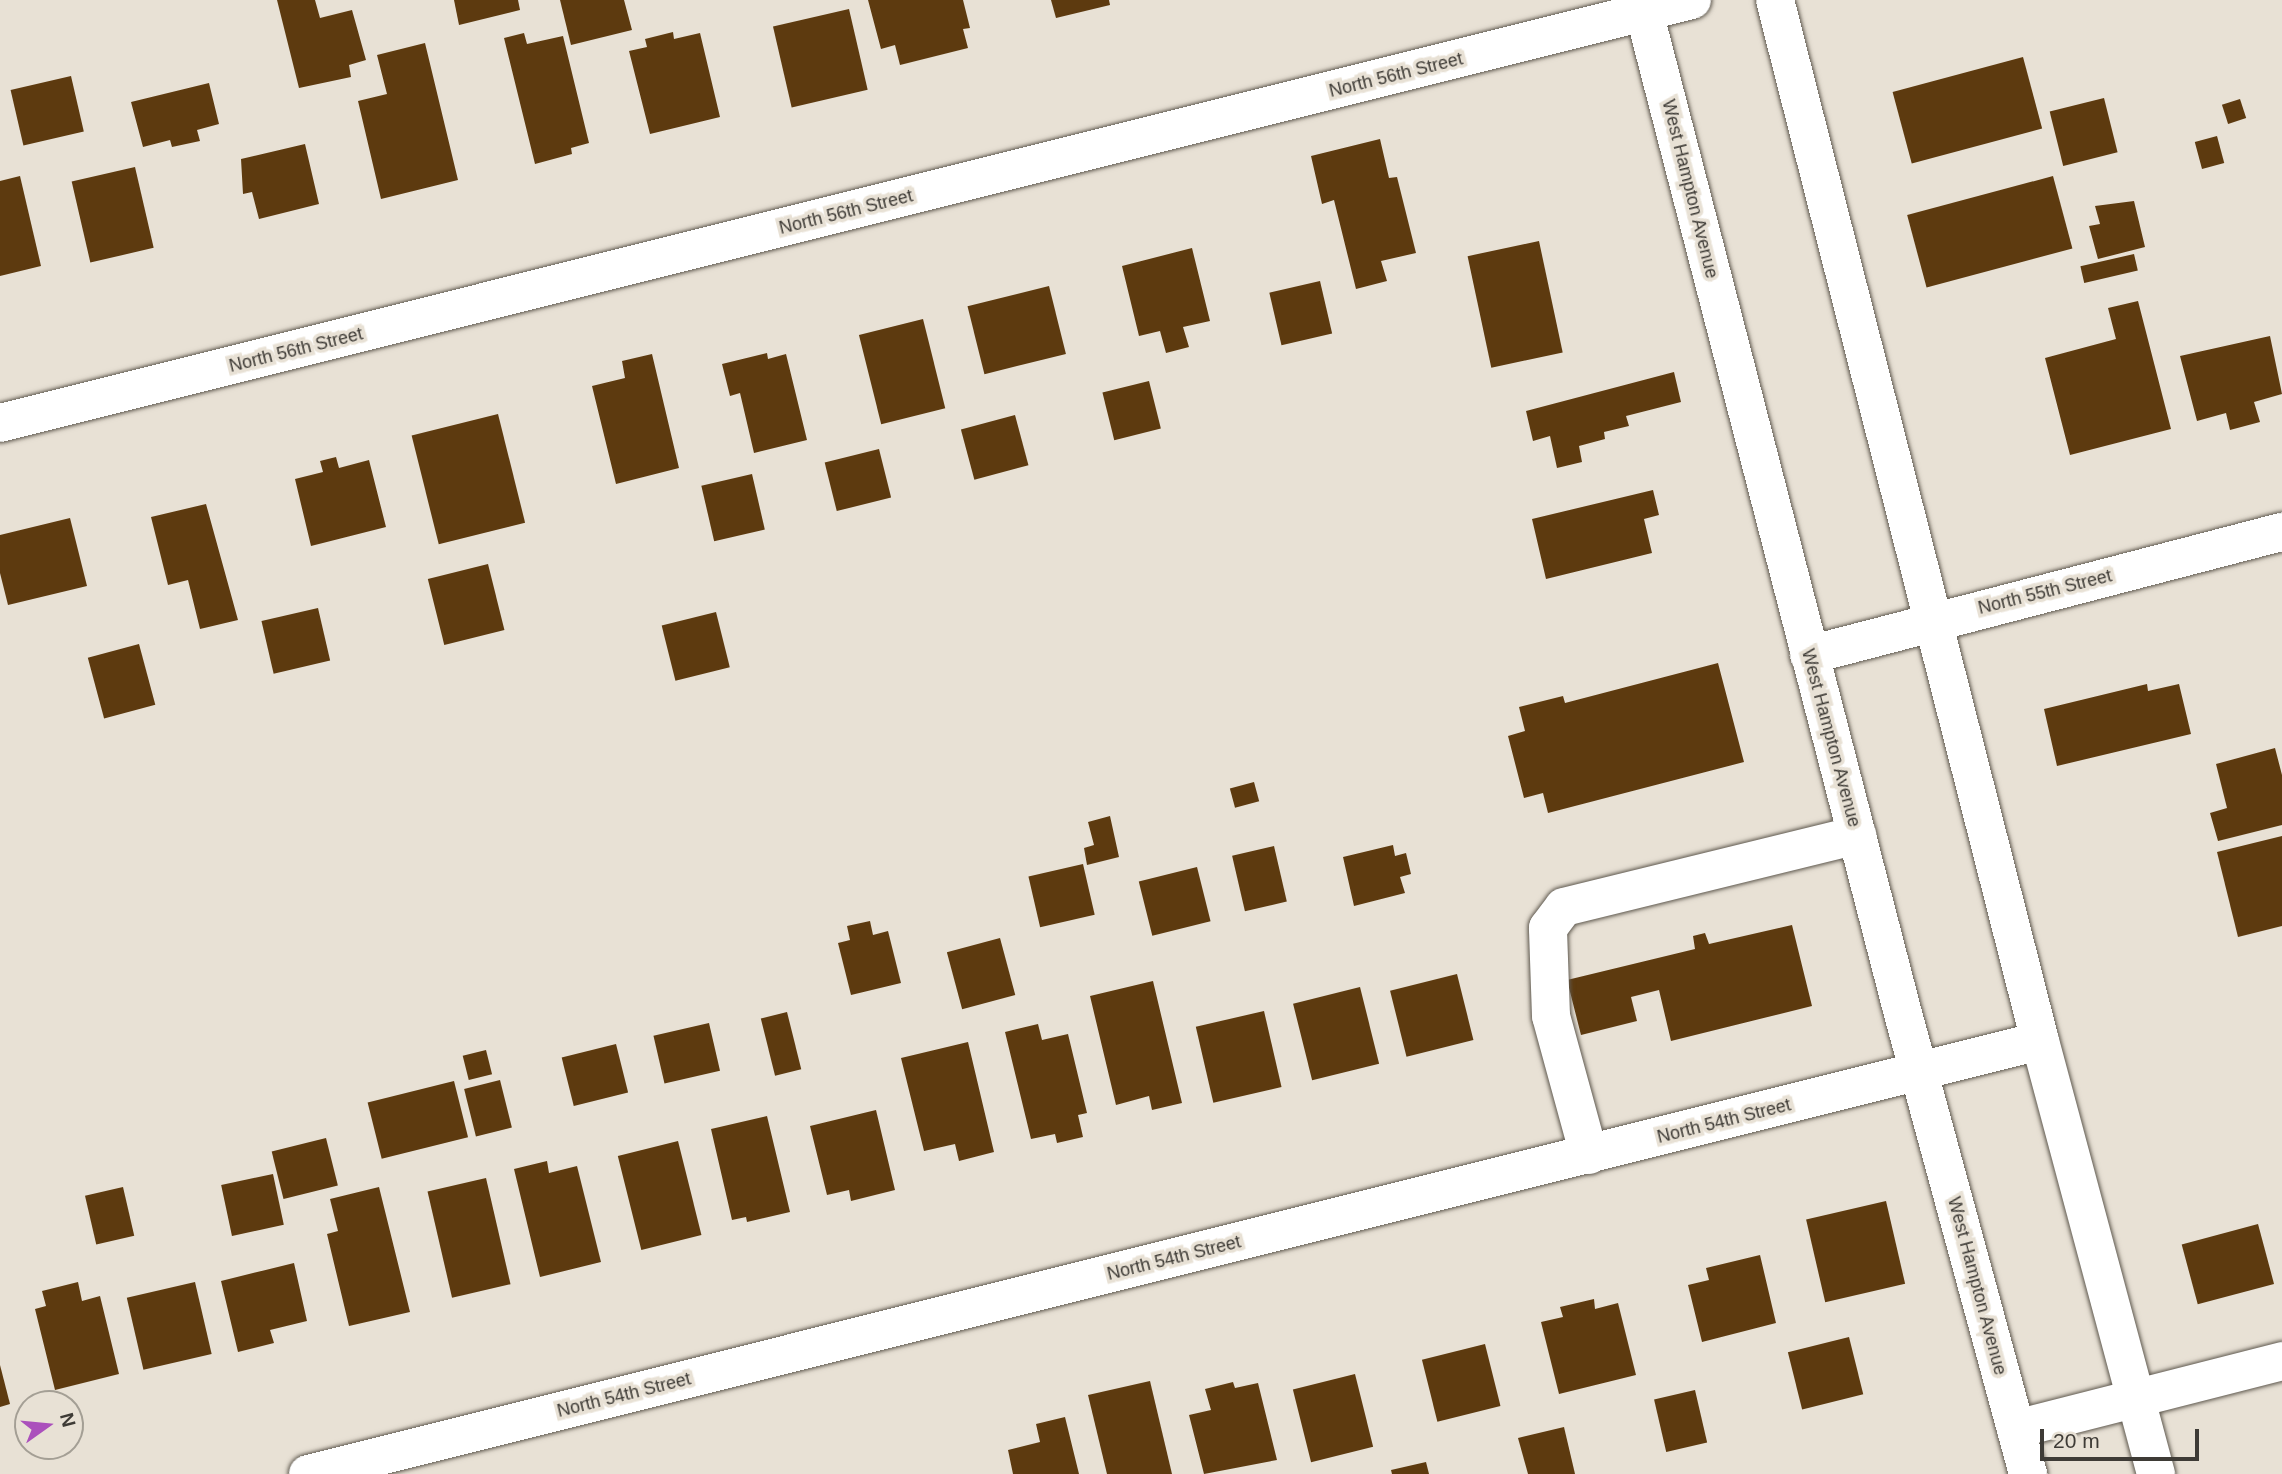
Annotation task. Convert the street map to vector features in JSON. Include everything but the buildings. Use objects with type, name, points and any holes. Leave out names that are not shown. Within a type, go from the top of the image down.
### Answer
[{"type":"street","name":"North 56th Street","points":[[0,423],[1643,6],[1692,0]]},
{"type":"street","points":[[1775,0],[2039,1041],[2156,1474]]},
{"type":"street","name":"West Hampton Avenue","points":[[1643,6],[1918,1072],[2028,1474]]},
{"type":"street","name":"North 55th Street","points":[[1809,654],[2282,532]]},
{"type":"street","points":[[1589,1154],[1550,1016],[1548,928],[1564,907],[1857,835]]},
{"type":"street","name":"North 54th Street","points":[[308,1474],[2039,1041]]},
{"type":"street","points":[[2016,1429],[2282,1361]]}]
